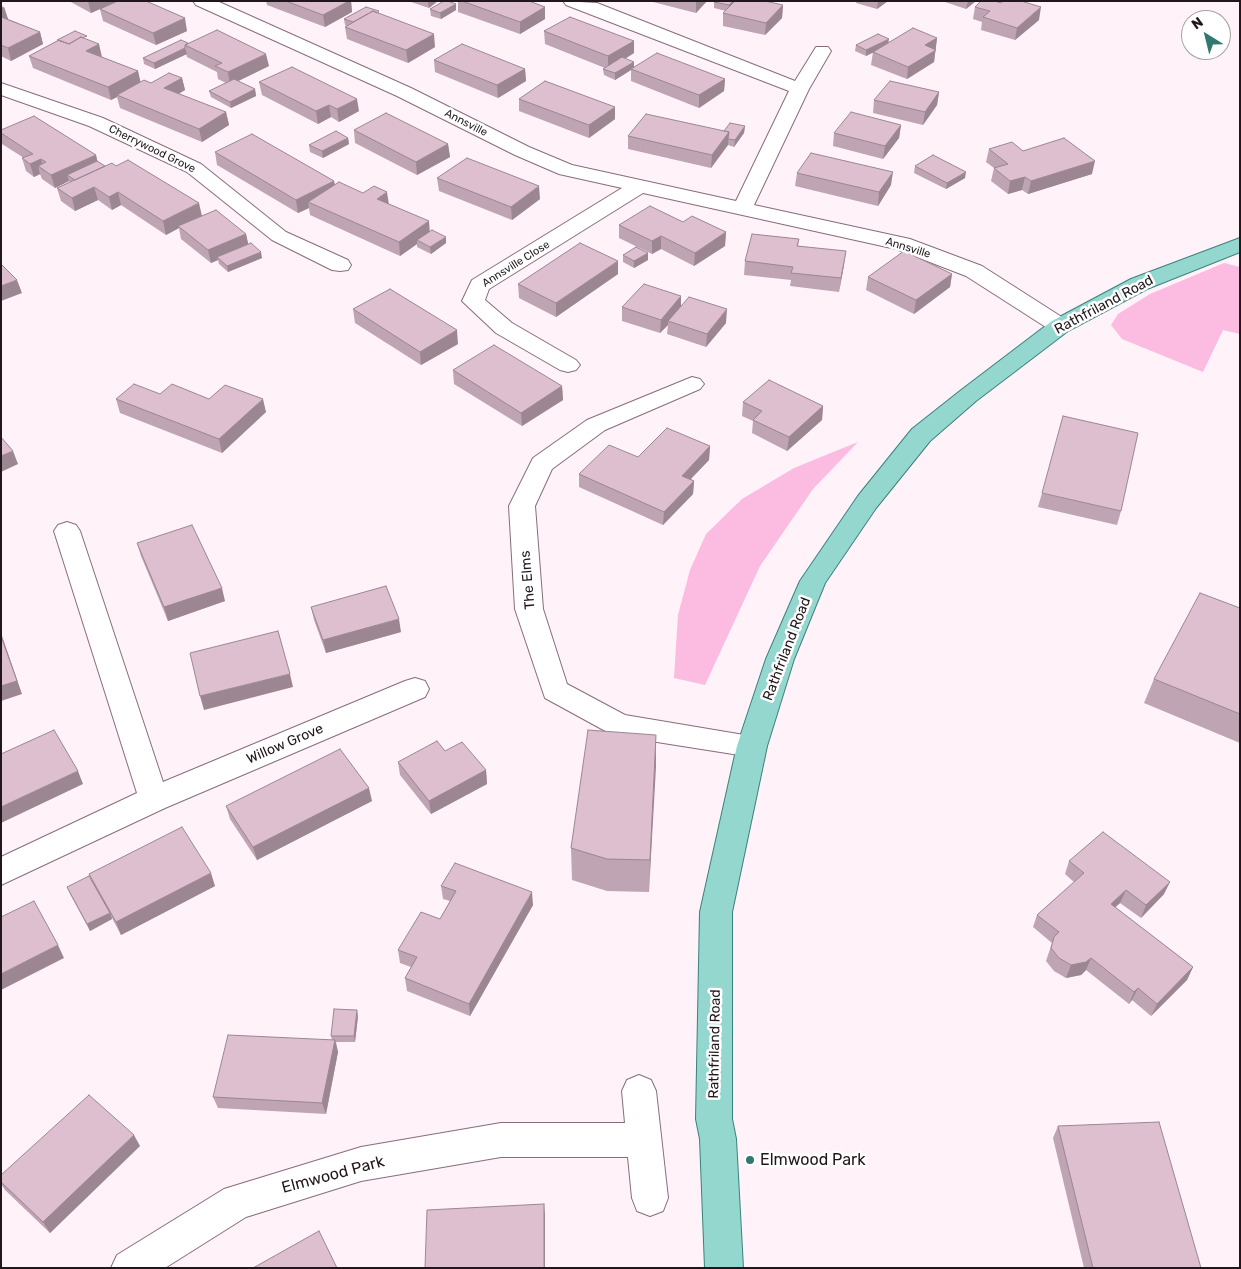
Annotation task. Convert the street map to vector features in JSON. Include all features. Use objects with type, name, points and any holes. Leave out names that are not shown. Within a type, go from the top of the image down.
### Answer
[{"type":"main road","name":"Rathfriland Road","points":[[724,1268],[718,1139],[714,1120],[716,912],[752,746],[780,659],[813,581],[867,502],[921,435],[968,396],[1060,326],[1139,284],[1240,244]]},
{"type":"street","name":"Annsville","points":[[202,1],[369,76],[557,166],[638,187],[911,248],[974,271],[1060,326]]},
{"type":"street","points":[[572,1],[800,89]]},
{"type":"street","points":[[742,209],[800,89],[822,51]]},
{"type":"street","name":"Cherrywood Grove","points":[[1,89],[96,122],[194,168],[279,236],[340,265]]},
{"type":"street","name":"Annsville Close","points":[[568,365],[504,328],[473,301],[480,285],[638,187]]},
{"type":"street","name":"The Elms","points":[[692,384],[596,425],[542,464],[522,506],[529,608],[555,690],[619,726],[752,746]]},
{"type":"street","points":[[67,531],[154,799]]},
{"type":"street","name":"Willow Grove","points":[[1,872],[154,799],[415,689]]},
{"type":"street","points":[[639,1091],[650,1198]]},
{"type":"street","name":"Elmwood Park","points":[[130,1268],[237,1202],[361,1164],[501,1140],[644,1140]]},
{"type":"shaded area","points":[[1224,263],[1240,267],[1240,334],[1223,330],[1203,372],[1122,339],[1111,325],[1118,314],[1150,294]]},
{"type":"shaded area","points":[[858,442],[813,489],[760,566],[705,685],[674,678],[678,615],[690,570],[706,534],[742,499],[794,468]]},
{"type":"building","points":[[118,1],[146,1],[185,18],[153,33],[100,9]]},
{"type":"building","points":[[286,1],[349,1],[323,15]]},
{"type":"building","points":[[444,1],[456,4],[440,13],[430,9]]},
{"type":"building","points":[[462,1],[529,1],[545,7],[520,22]]},
{"type":"building","points":[[715,1],[733,1],[729,5]]},
{"type":"building","points":[[735,1],[765,1],[783,5],[766,23],[723,13]]},
{"type":"building","points":[[981,1],[1001,3],[1003,1],[1021,1],[1041,7],[1017,28],[983,17],[990,11],[975,7]]},
{"type":"building","points":[[366,7],[379,11],[377,13],[373,11],[353,22],[344,19]]},
{"type":"building","points":[[373,11],[434,34],[406,50],[345,27]]},
{"type":"building","points":[[1,17],[40,32],[8,48],[1,45]]},
{"type":"building","points":[[570,17],[634,41],[608,56],[544,31]]},
{"type":"building","points":[[913,28],[937,38],[925,45],[936,50],[908,67],[873,52]]},
{"type":"building","points":[[217,30],[266,54],[228,72],[215,66],[222,63],[185,45]]},
{"type":"building","points":[[75,31],[87,36],[81,37],[69,44],[57,40]]},
{"type":"building","points":[[878,34],[889,39],[866,50],[856,45]]},
{"type":"building","points":[[81,37],[99,44],[86,51],[138,71],[108,87],[29,56],[59,40],[69,44]]},
{"type":"building","points":[[181,40],[188,43],[185,45],[185,48],[154,63],[143,58]]},
{"type":"building","points":[[462,44],[525,69],[497,85],[434,60]]},
{"type":"building","points":[[657,53],[725,79],[699,95],[631,69]]},
{"type":"building","points":[[622,57],[634,62],[615,73],[603,69]]},
{"type":"building","points":[[292,67],[357,99],[337,109],[329,105],[316,111],[259,82]]},
{"type":"building","points":[[169,73],[182,78],[164,88],[226,112],[199,129],[117,95],[144,80],[151,83]]},
{"type":"building","points":[[234,79],[255,89],[230,102],[209,91]]},
{"type":"building","points":[[545,81],[615,107],[589,125],[519,99]]},
{"type":"building","points":[[890,81],[939,92],[925,112],[874,100]]},
{"type":"building","points":[[851,112],[901,125],[885,146],[834,133]]},
{"type":"building","points":[[386,113],[448,144],[416,162],[354,130]]},
{"type":"building","points":[[646,114],[729,132],[712,155],[628,136]]},
{"type":"building","points":[[34,116],[96,155],[51,175],[38,166],[46,162],[41,159],[30,164],[22,158],[33,154],[1,133],[1,130]]},
{"type":"building","points":[[730,123],[745,126],[735,140],[728,139],[729,132],[724,131]]},
{"type":"building","points":[[336,131],[348,138],[322,151],[309,145]]},
{"type":"building","points":[[252,134],[334,181],[296,200],[215,152]]},
{"type":"building","points":[[1064,138],[1095,161],[1031,181],[1025,177],[1010,181],[994,168],[1008,164],[989,149],[1012,142],[1023,151]]},
{"type":"building","points":[[811,153],[893,172],[879,192],[797,173]]},
{"type":"building","points":[[933,155],[966,172],[947,183],[915,166]]},
{"type":"building","points":[[467,158],[539,186],[511,207],[437,178]]},
{"type":"building","points":[[128,160],[199,203],[163,221],[118,192],[109,197],[94,187],[72,198],[57,188],[112,163],[116,166]]},
{"type":"building","points":[[97,161],[105,166],[75,180],[67,175]]},
{"type":"building","points":[[339,182],[363,193],[374,186],[387,192],[377,199],[429,221],[399,242],[308,202]]},
{"type":"building","points":[[650,206],[683,222],[692,216],[726,232],[695,253],[661,236],[652,241],[619,225]]},
{"type":"building","points":[[216,210],[246,234],[208,250],[178,226]]},
{"type":"building","points":[[432,230],[446,237],[430,247],[417,240]]},
{"type":"building","points":[[752,234],[799,239],[797,246],[846,251],[841,278],[791,273],[793,267],[745,261]]},
{"type":"building","points":[[251,243],[261,252],[227,266],[217,257]]},
{"type":"building","points":[[580,243],[618,261],[556,303],[518,284]]},
{"type":"building","points":[[636,247],[648,253],[634,261],[623,255]]},
{"type":"building","points":[[904,251],[952,274],[916,300],[868,277]]},
{"type":"building","points":[[1,264],[17,280],[1,286]]},
{"type":"building","points":[[644,284],[681,296],[661,320],[622,307]]},
{"type":"building","points":[[390,289],[457,330],[420,352],[353,309]]},
{"type":"building","points":[[689,297],[727,309],[707,334],[668,321]]},
{"type":"building","points":[[494,345],[562,386],[521,413],[453,370]]},
{"type":"building","points":[[769,380],[823,406],[789,437],[753,420],[762,411],[743,402]]},
{"type":"building","points":[[134,384],[160,394],[172,384],[209,399],[225,385],[263,399],[219,439],[116,399]]},
{"type":"building","points":[[1063,416],[1138,433],[1121,511],[1042,493]]},
{"type":"building","points":[[667,428],[710,446],[682,476],[694,481],[664,512],[579,474],[609,445],[638,457]]},
{"type":"building","points":[[1,437],[13,451],[1,456]]},
{"type":"building","points":[[192,525],[222,588],[164,607],[137,543]]},
{"type":"building","points":[[386,586],[399,619],[323,640],[311,607]]},
{"type":"building","points":[[1200,593],[1240,608],[1240,714],[1154,679]]},
{"type":"building","points":[[278,631],[290,674],[200,696],[190,653]]},
{"type":"building","points":[[1,636],[17,681],[1,686]]},
{"type":"building","points":[[54,730],[78,771],[1,807],[1,754]]},
{"type":"building","points":[[588,730],[656,735],[650,860],[607,859],[571,848]]},
{"type":"building","points":[[437,741],[445,751],[462,742],[486,770],[429,801],[398,762]]},
{"type":"building","points":[[340,749],[369,788],[253,847],[226,806]]},
{"type":"building","points":[[182,827],[211,873],[116,922],[89,874]]},
{"type":"building","points":[[1103,832],[1170,882],[1146,905],[1126,890],[1111,904],[1193,967],[1157,1004],[1138,988],[1134,992],[1091,958],[1086,962],[1071,965],[1059,958],[1051,948],[1054,937],[1059,932],[1037,915],[1084,873],[1069,861]]},
{"type":"building","points":[[455,863],[532,892],[469,1004],[405,978],[417,957],[398,950],[421,912],[440,919],[456,891],[441,886]]},
{"type":"building","points":[[89,876],[110,913],[87,924],[67,887]]},
{"type":"building","points":[[34,901],[58,945],[1,974],[1,917]]},
{"type":"building","points":[[334,1009],[357,1010],[354,1036],[331,1036]]},
{"type":"building","points":[[228,1035],[335,1040],[322,1103],[213,1097]]},
{"type":"building","points":[[89,1095],[134,1135],[43,1222],[1,1182],[1,1175]]},
{"type":"building","points":[[1159,1122],[1201,1268],[1093,1268],[1058,1126]]},
{"type":"building","points":[[544,1204],[544,1268],[425,1268],[427,1210]]},
{"type":"building","points":[[319,1231],[337,1268],[253,1268]]},
{"type":"place","name":"Elmwood Park","points":[[750,1160]]}]
